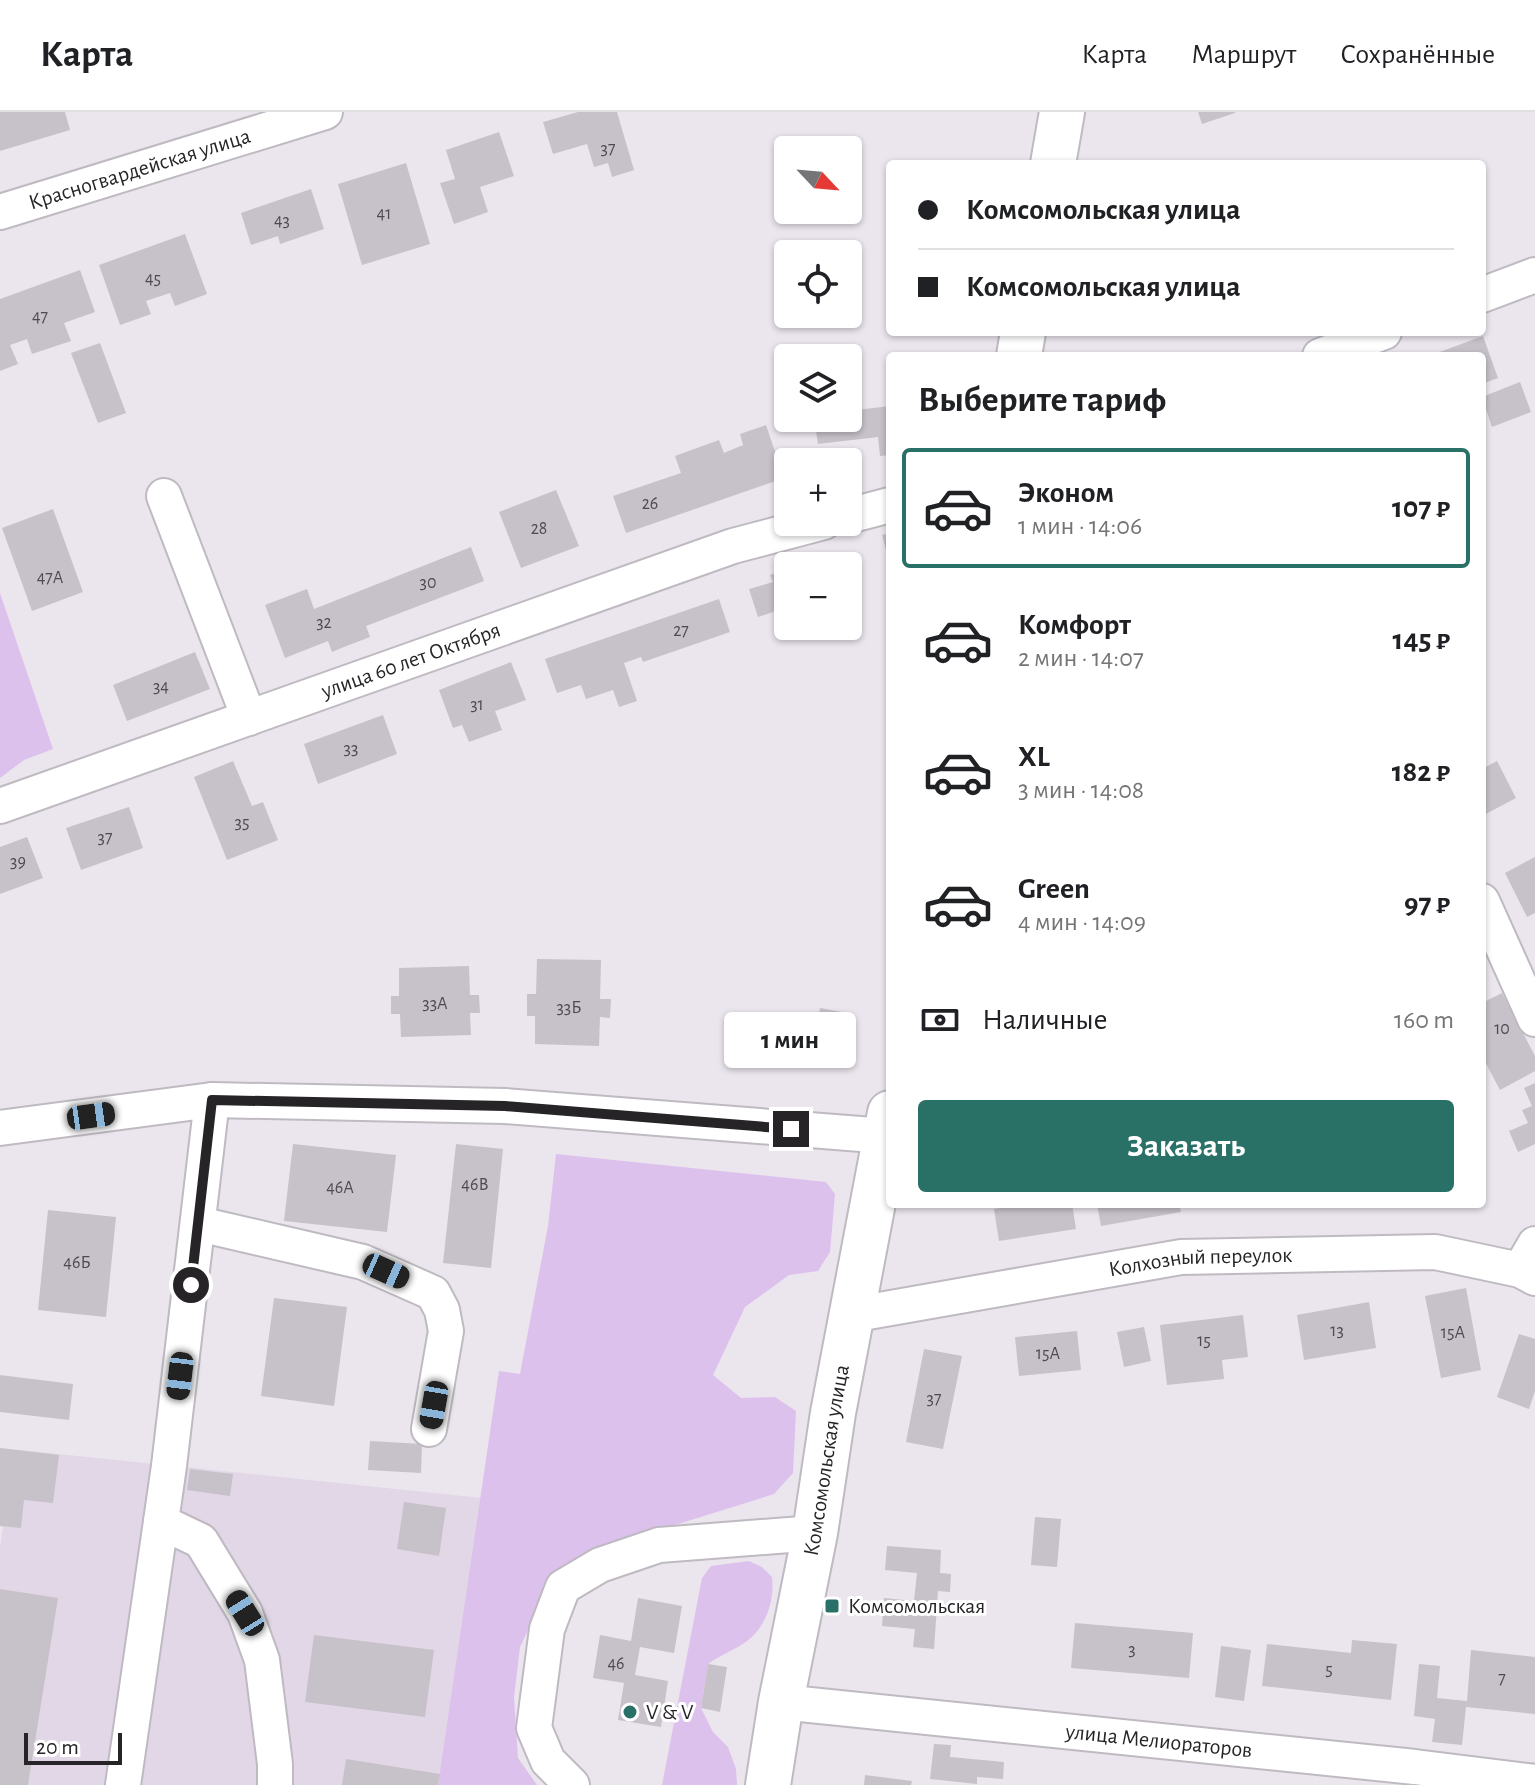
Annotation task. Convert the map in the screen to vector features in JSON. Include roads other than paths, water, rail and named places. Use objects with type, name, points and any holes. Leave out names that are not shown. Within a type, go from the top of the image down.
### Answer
[{"type":"main road","points":[[1054,160],[1062,112]]},
{"type":"main road","name":"Комсомольская улица","points":[[768,1785],[886,1134]]},
{"type":"street","name":"Красногвардейская улица","points":[[0,212],[222,127],[325,112]]},
{"type":"street","points":[[1486,293],[1535,275]]},
{"type":"street","points":[[1331,352],[1373,336]]},
{"type":"street","points":[[164,496],[249,718]]},
{"type":"street","points":[[862,512],[886,506]]},
{"type":"street","name":"улица 60 лет Октября","points":[[0,806],[733,546],[774,535]]},
{"type":"street","points":[[1486,910],[1535,1019]]},
{"type":"street","points":[[123,1785],[169,1466],[212,1100]]},
{"type":"street","name":"Комсомольская улица","points":[[0,1128],[212,1100],[505,1106],[886,1124]]},
{"type":"street","points":[[199,1224],[363,1262],[433,1293],[442,1310],[446,1331],[429,1429]]},
{"type":"street","name":"Колхозный переулок","points":[[851,1315],[1181,1257],[1435,1252],[1530,1264]]},
{"type":"street","points":[[161,1522],[201,1541],[245,1613],[262,1660],[275,1785]]},
{"type":"street","points":[[572,1785],[548,1761],[534,1728],[547,1629],[563,1587],[600,1565],[659,1545],[815,1533]]},
{"type":"street","name":"улица Мелиораторов","points":[[781,1702],[1535,1782]]},
{"type":"place","name":"Комсомольская","points":[[832,1606]]},
{"type":"place","name":"V & V","points":[[630,1712]]}]
